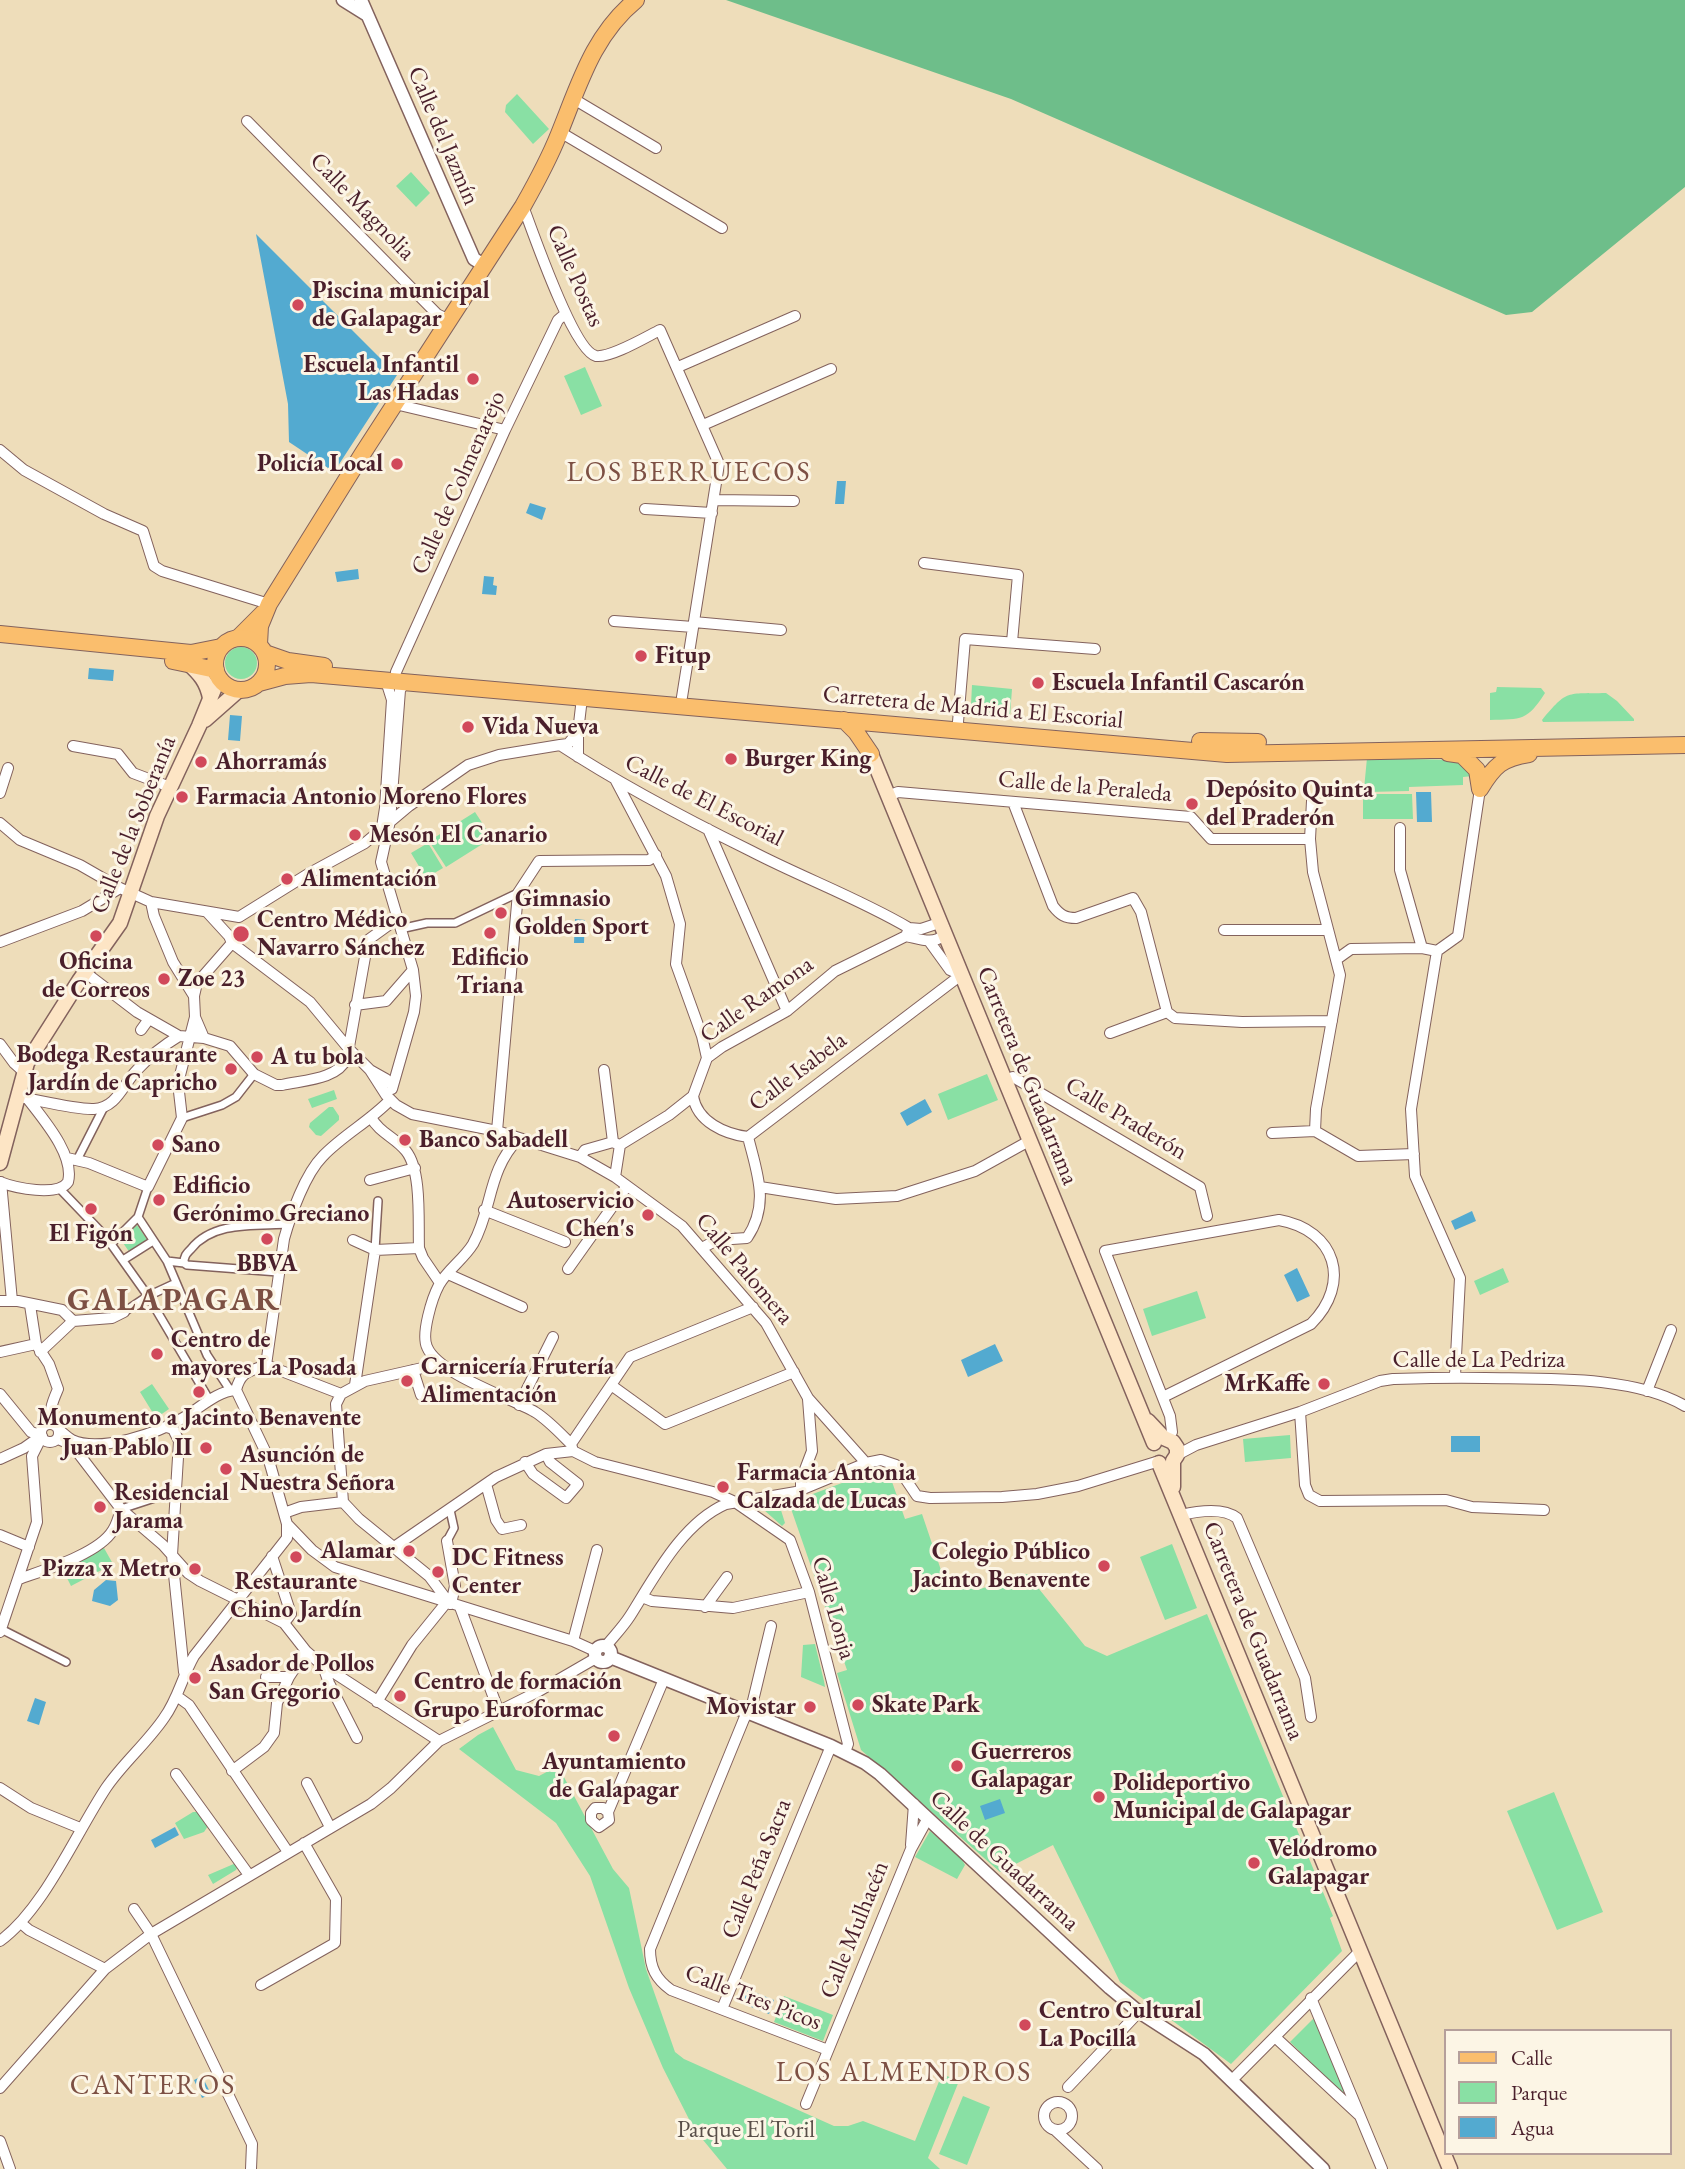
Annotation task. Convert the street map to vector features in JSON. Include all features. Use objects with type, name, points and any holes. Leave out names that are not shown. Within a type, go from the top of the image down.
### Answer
[{"type":"main road","points":[[0,645],[187,663],[217,673],[227,686],[239,690],[259,683],[267,669],[260,626],[267,608],[523,206],[543,171],[598,43],[622,12],[636,0]]},
{"type":"main road","points":[[0,635],[191,653],[221,647],[238,638],[267,608]]},
{"type":"main road","points":[[238,638],[253,640],[262,649]]},
{"type":"main road","points":[[217,673],[216,656],[221,647]]},
{"type":"main road","name":"Carretera de Madrid a El Escorial","points":[[262,649],[296,663],[396,678],[582,698],[1227,754],[1685,745]]},
{"type":"main road","points":[[187,663],[202,676],[210,698]]},
{"type":"main road","name":"Calle de la Soberanía","points":[[0,1163],[23,1098],[24,1072],[33,1051],[114,935],[127,908],[125,890],[199,726],[217,673]]},
{"type":"main road","name":"Carretera de Madrid a El Escorial","points":[[259,683],[285,676],[311,674],[396,678],[682,697],[1174,740],[1231,742],[1685,736]]},
{"type":"main road","name":"Calle de la Soberanía","points":[[199,726],[239,690]]},
{"type":"main road","points":[[844,720],[871,754]]},
{"type":"main road","points":[[871,754],[873,734],[883,723]]},
{"type":"main road","points":[[1480,789],[1492,769],[1516,756],[1586,746]]},
{"type":"main road","points":[[1407,749],[1462,755],[1477,770],[1480,789]]},
{"type":"main road","name":"Carretera de Guadarrama","points":[[871,754],[1141,1414],[1164,1451],[1181,1516],[1444,2154]]},
{"type":"street","points":[[343,0],[370,17]]},
{"type":"street","name":"Calle del Jazmín","points":[[362,0],[474,259],[484,265]]},
{"type":"street","points":[[572,99],[656,148]]},
{"type":"street","name":"Calle Magnolia","points":[[247,121],[437,314],[449,320]]},
{"type":"street","points":[[560,132],[722,228]]},
{"type":"street","name":"Calle Postas","points":[[523,206],[565,314],[584,347],[590,354],[607,355],[660,330],[719,464],[682,697]]},
{"type":"street","name":"Calle de Colmenarejo","points":[[386,824],[392,700],[396,678],[505,430],[558,320],[565,314]]},
{"type":"street","points":[[678,368],[795,316]]},
{"type":"street","points":[[703,425],[831,369]]},
{"type":"street","points":[[395,404],[505,430]]},
{"type":"street","points":[[0,450],[24,470],[104,514],[143,531],[154,566],[162,572],[267,608]]},
{"type":"street","points":[[714,500],[794,500]]},
{"type":"street","points":[[645,509],[712,513]]},
{"type":"street","points":[[923,564],[1018,575],[1012,642]]},
{"type":"street","points":[[614,621],[781,631]]},
{"type":"street","points":[[958,722],[965,639],[1095,649]]},
{"type":"street","name":"Calle de Colmenarejo","points":[[381,862],[400,690],[396,678]]},
{"type":"street","points":[[578,757],[582,698]]},
{"type":"street","points":[[0,823],[20,840],[80,864],[151,902],[239,917],[308,874],[365,843],[386,824],[468,765],[499,755],[568,744],[578,732]]},
{"type":"street","name":"Calle de El Escorial","points":[[560,745],[615,780],[752,852],[858,901],[907,932]]},
{"type":"street","points":[[73,746],[118,754],[133,773],[170,787]]},
{"type":"street","points":[[0,793],[8,768]]},
{"type":"street","points":[[615,780],[666,876],[680,923],[676,964],[708,1058]]},
{"type":"street","points":[[1455,1376],[1460,1278],[1415,1176],[1411,1109],[1437,951],[1458,936],[1480,789]]},
{"type":"street","name":"Calle de la Peraleda","points":[[888,796],[898,792],[1191,817],[1211,839],[1310,839]]},
{"type":"street","points":[[1312,801],[1312,872],[1340,975],[1316,1109],[1315,1132]]},
{"type":"street","points":[[1013,802],[1053,906],[1059,914],[1066,918],[1076,918],[1133,898],[1141,912],[1167,1012],[1175,1018],[1241,1022],[1332,1021]]},
{"type":"street","points":[[1400,828],[1400,870],[1422,948]]},
{"type":"street","points":[[708,829],[787,1011]]},
{"type":"street","name":"Calle de Colmenarejo","points":[[365,843],[378,849],[413,970],[414,1012],[390,1100]]},
{"type":"street","points":[[497,1131],[518,893],[540,861],[649,860],[656,855]]},
{"type":"street","points":[[0,942],[82,911],[125,890]]},
{"type":"street","points":[[400,929],[427,923],[455,923],[518,893]]},
{"type":"street","points":[[151,902],[173,962],[194,996]]},
{"type":"street","points":[[206,912],[229,936],[232,943],[310,1002],[324,1016],[390,1100],[412,1114],[497,1131],[580,1157],[627,1186],[568,1269]]},
{"type":"street","points":[[336,1073],[343,1067],[349,1049],[368,940],[397,919]]},
{"type":"street","points":[[907,932],[942,929],[939,940],[929,942]]},
{"type":"street","points":[[1224,930],[1328,930]]},
{"type":"street","points":[[907,932],[929,942],[950,970],[961,975]]},
{"type":"street","name":"Calle Ramona","points":[[693,1096],[708,1058],[722,1047],[787,1011],[835,971],[907,932]]},
{"type":"street","points":[[204,1038],[195,1017],[194,996],[197,983],[232,943]]},
{"type":"street","points":[[1337,959],[1351,949],[1422,948],[1437,951]]},
{"type":"street","points":[[355,1005],[386,1001],[413,970]]},
{"type":"street","points":[[86,973],[149,1019],[184,1036],[204,1038],[230,1046],[254,1074],[282,1086],[366,1067],[392,1085]]},
{"type":"street","name":"Calle Isabela","points":[[702,1248],[717,1240],[747,1238],[757,1223],[760,1187],[748,1137],[961,975]]},
{"type":"street","points":[[1110,1033],[1167,1012]]},
{"type":"street","points":[[111,1244],[139,1214],[148,1187],[182,1118],[178,1083],[184,1036],[195,1017]]},
{"type":"street","points":[[141,1030],[149,1019]]},
{"type":"street","points":[[12,1301],[0,1182],[18,1187],[60,1189],[65,1186],[72,1159],[104,1107],[118,1097],[135,1072],[168,1042],[184,1036]]},
{"type":"street","points":[[0,1044],[24,1072]]},
{"type":"street","points":[[604,1070],[616,1144],[615,1177]]},
{"type":"street","points":[[182,1118],[222,1105],[236,1097],[254,1074]]},
{"type":"street","name":"Calle Praderón","points":[[1004,1080],[1013,1077],[1200,1187],[1207,1216]]},
{"type":"street","points":[[693,1096],[703,1119],[732,1135],[748,1137]]},
{"type":"street","points":[[580,1157],[585,1150],[616,1144],[669,1115],[693,1096]]},
{"type":"street","points":[[23,1098],[92,1109],[104,1107]]},
{"type":"street","points":[[23,1098],[45,1122],[72,1159],[89,1163],[148,1187]]},
{"type":"street","points":[[266,1365],[278,1272],[288,1224],[307,1181],[324,1155],[390,1100]]},
{"type":"street","points":[[371,1117],[377,1128],[402,1146],[412,1159],[415,1168],[419,1248],[440,1283]]},
{"type":"street","points":[[1272,1133],[1315,1132],[1358,1156],[1414,1154]]},
{"type":"street","points":[[519,1138],[506,1152],[493,1180],[471,1246],[440,1283],[424,1337],[432,1357],[440,1364],[536,1413],[572,1447]]},
{"type":"street","points":[[760,1187],[836,1199],[897,1196],[975,1171],[1029,1141]]},
{"type":"street","points":[[370,1180],[415,1168]]},
{"type":"street","name":"Calle Palomera","points":[[627,1186],[682,1226],[753,1307],[777,1339],[808,1398],[866,1463]]},
{"type":"street","points":[[60,1189],[111,1244],[148,1296],[209,1401]]},
{"type":"street","points":[[355,1385],[375,1250],[378,1201]]},
{"type":"street","points":[[484,1210],[565,1242]]},
{"type":"street","points":[[139,1214],[167,1261],[207,1355],[233,1390]]},
{"type":"street","points":[[1163,1397],[1311,1324],[1324,1312],[1332,1296],[1335,1278],[1332,1260],[1324,1244],[1312,1231],[1296,1223],[1279,1220],[1105,1251],[1163,1397],[1172,1427],[1164,1451]]},
{"type":"street","points":[[184,1263],[184,1257],[198,1239],[212,1231],[288,1224]]},
{"type":"street","points":[[353,1240],[375,1250],[419,1248]]},
{"type":"street","points":[[123,1261],[155,1244]]},
{"type":"street","points":[[167,1261],[278,1272]]},
{"type":"street","points":[[448,1274],[522,1307]]},
{"type":"street","points":[[0,1352],[38,1348],[73,1321],[112,1318],[176,1283]]},
{"type":"street","points":[[0,1301],[62,1310],[73,1321]]},
{"type":"street","points":[[30,1305],[38,1348],[49,1364],[58,1389],[50,1408],[57,1431],[82,1456],[121,1509],[188,1573],[284,1623],[306,1651],[323,1665],[439,1741]]},
{"type":"street","points":[[394,1547],[486,1483],[525,1462],[572,1447],[630,1357],[753,1307]]},
{"type":"street","points":[[1647,1391],[1671,1331]]},
{"type":"street","points":[[519,1405],[553,1338]]},
{"type":"street","points":[[440,1364],[355,1385],[341,1394],[336,1404],[343,1502],[359,1519],[429,1576],[452,1604],[499,1712]]},
{"type":"street","points":[[66,1662],[1,1630],[37,1522],[33,1456],[46,1425],[72,1440],[89,1444],[140,1438],[167,1427],[209,1401],[233,1390],[244,1374],[266,1365],[341,1394]]},
{"type":"street","points":[[413,1370],[421,1395]]},
{"type":"street","points":[[611,1385],[665,1424],[794,1372]]},
{"type":"street","name":"Calle de La Pedriza","points":[[866,1463],[881,1460],[893,1463],[914,1494],[926,1498],[1037,1494],[1078,1486],[1134,1468],[1164,1451],[1196,1445],[1300,1412],[1380,1381],[1455,1376],[1568,1380],[1614,1384],[1647,1391],[1685,1406]]},
{"type":"street","name":"Calle de Guadarrama","points":[[233,1390],[268,1457],[288,1524],[312,1550],[335,1567],[573,1641],[845,1752],[880,1774],[914,1804],[1052,1936],[1139,2012],[1204,2054],[1323,2169]]},
{"type":"street","points":[[0,1394],[31,1432],[49,1443],[57,1431]]},
{"type":"street","name":"Calle Palomera","points":[[801,1490],[801,1480],[812,1451],[808,1398]]},
{"type":"street","points":[[1300,1412],[1305,1485],[1309,1495],[1320,1501],[1446,1500],[1472,1507],[1544,1510]]},
{"type":"street","points":[[167,1427],[173,1429],[179,1441],[172,1555],[184,1672]]},
{"type":"street","points":[[525,1462],[533,1474],[566,1498],[578,1484],[550,1462],[550,1453],[559,1432]]},
{"type":"street","points":[[0,1459],[24,1448],[41,1436]]},
{"type":"street","points":[[82,1456],[89,1444]]},
{"type":"street","name":"Calle Lonja","points":[[572,1447],[595,1462],[713,1492],[736,1502],[790,1540],[809,1592],[848,1744],[845,1752]]},
{"type":"street","points":[[0,2088],[118,1957],[151,1934],[382,1795],[439,1741],[499,1712],[586,1665],[602,1653],[628,1619],[665,1559],[717,1508],[801,1490],[866,1463]]},
{"type":"street","points":[[486,1483],[496,1520],[502,1529],[521,1525]]},
{"type":"street","points":[[121,1509],[176,1491]]},
{"type":"street","points":[[284,1513],[301,1507],[343,1502]]},
{"type":"street","points":[[19,1579],[84,1553],[100,1543],[112,1532],[121,1509]]},
{"type":"street","points":[[377,1702],[412,1645],[452,1604],[455,1586],[447,1541],[454,1528],[450,1510]]},
{"type":"street","points":[[1181,1516],[1203,1510],[1228,1513],[1237,1518],[1305,1678],[1311,1717]]},
{"type":"street","points":[[0,1941],[22,1924],[114,1777],[163,1720],[178,1697],[184,1672],[194,1656],[288,1538],[288,1524]]},
{"type":"street","points":[[0,1535],[29,1547]]},
{"type":"street","points":[[573,1641],[597,1550]]},
{"type":"street","points":[[272,1556],[291,1614],[284,1623]]},
{"type":"street","points":[[705,1606],[727,1577]]},
{"type":"street","points":[[642,1597],[652,1601],[733,1608],[809,1592]]},
{"type":"street","name":"Calle Tres Picos","points":[[771,1626],[752,1705],[650,1949],[650,1963],[655,1976],[671,1990],[828,2050]]},
{"type":"street","points":[[232,1771],[264,1747],[274,1733],[277,1703],[289,1677],[306,1651]]},
{"type":"street","points":[[323,1665],[329,1683],[357,1738]]},
{"type":"street","points":[[266,1677],[289,1677]]},
{"type":"street","points":[[608,1812],[664,1679]]},
{"type":"street","points":[[178,1697],[189,1705],[288,1852]]},
{"type":"street","name":"Calle Peña Sacra","points":[[722,2009],[831,1746]]},
{"type":"street","points":[[176,1774],[249,1875]]},
{"type":"street","points":[[307,1783],[330,1827]]},
{"type":"street","points":[[0,1788],[31,1808],[80,1828]]},
{"type":"street","name":"Calle Mulhacén","points":[[911,1849],[914,1804]]},
{"type":"street","name":"Calle Mulhacén","points":[[806,2104],[911,1849],[928,1818]]},
{"type":"street","points":[[261,1985],[335,1943],[337,1899],[304,1843]]},
{"type":"street","points":[[134,1909],[151,1934],[252,2144],[251,2169]]},
{"type":"street","points":[[22,1924],[106,1969]]},
{"type":"street","points":[[1231,2081],[1360,1951]]},
{"type":"street","points":[[1311,1998],[1382,2169]]},
{"type":"street","points":[[1068,2087],[1066,2105],[1072,2115],[1068,2125],[1059,2129],[1049,2127],[1044,2117],[1048,2106],[1139,2012]]},
{"type":"street","points":[[1275,2037],[1362,2118]]},
{"type":"street","points":[[1053,2103],[1066,2105]]},
{"type":"street","points":[[1059,2129],[1069,2144],[1097,2169]]},
{"type":"street","points":[[0,2141],[10,2169]]},
{"type":"green space","points":[[726,0],[1685,0],[1685,187],[1532,312],[1506,315],[1011,99]]},
{"type":"green space","points":[[517,94],[549,129],[533,144],[505,112],[506,105]]},
{"type":"green space","points":[[411,172],[430,193],[416,207],[396,186]]},
{"type":"green space","points":[[585,367],[602,406],[581,415],[564,376]]},
{"type":"green space","points":[[241,647],[252,652],[257,663],[252,674],[241,679],[230,674],[225,663],[230,652]]},
{"type":"green space","points":[[972,685],[1012,689],[1010,716],[968,712]]},
{"type":"green space","points":[[1497,687],[1541,688],[1545,693],[1523,717],[1490,720],[1490,693],[1496,692]]},
{"type":"green space","points":[[1606,693],[1617,701],[1634,721],[1542,720],[1557,703],[1569,695]]},
{"type":"green space","points":[[1367,758],[1456,760],[1473,776],[1463,777],[1463,785],[1368,792],[1364,789]]},
{"type":"green space","points":[[1363,794],[1412,794],[1413,819],[1363,819]]},
{"type":"green space","points":[[475,812],[492,838],[446,867],[429,841]]},
{"type":"green space","points":[[428,843],[443,868],[426,878],[411,853]]},
{"type":"green space","points":[[987,1074],[998,1100],[948,1120],[938,1094]]},
{"type":"green space","points":[[334,1090],[337,1099],[312,1108],[308,1099]]},
{"type":"green space","points":[[329,1107],[333,1107],[339,1120],[321,1136],[316,1135],[309,1127],[310,1123]]},
{"type":"green space","points":[[137,1225],[148,1241],[130,1253],[121,1240]]},
{"type":"green space","points":[[1503,1268],[1509,1282],[1480,1295],[1474,1281]]},
{"type":"green space","points":[[1197,1291],[1206,1318],[1152,1336],[1143,1309]]},
{"type":"green space","points":[[152,1384],[169,1409],[156,1418],[140,1392]]},
{"type":"green space","points":[[1290,1435],[1291,1458],[1245,1462],[1243,1439]]},
{"type":"green space","name":"Polideportivo Municipal de Galapagar","points":[[879,1469],[890,1476],[905,1519],[922,1514],[945,1582],[956,1578],[959,1583],[972,1579],[977,1590],[1027,1574],[1085,1646],[1107,1656],[1207,1614],[1333,1916],[1330,1918],[1342,1951],[1231,2064],[1120,1982],[1053,1845],[1000,1872],[861,1750],[837,1673],[847,1670],[789,1503]]},
{"type":"green space","points":[[780,1507],[785,1523],[782,1526],[764,1510]]},
{"type":"green space","points":[[1172,1544],[1197,1608],[1165,1620],[1140,1557]]},
{"type":"green space","points":[[104,1548],[113,1564],[71,1586],[63,1570]]},
{"type":"green space","points":[[815,1644],[825,1687],[801,1677],[803,1645]]},
{"type":"green space","name":"Parque El Toril","points":[[493,1727],[516,1770],[539,1776],[558,1766],[613,1869],[629,1888],[646,1969],[675,2052],[684,2059],[834,2126],[848,2126],[863,2121],[915,2141],[942,2074],[959,2081],[928,2158],[940,2169],[727,2169],[694,2129],[663,2068],[629,1988],[590,1876],[556,1823],[459,1749]]},
{"type":"green space","points":[[1554,1792],[1603,1912],[1557,1930],[1507,1811]]},
{"type":"green space","points":[[197,1812],[208,1826],[204,1832],[184,1839],[175,1823]]},
{"type":"green space","points":[[930,1831],[961,1858],[965,1865],[957,1879],[915,1857]]},
{"type":"green space","points":[[236,1863],[236,1870],[213,1884],[208,1875]]},
{"type":"green space","points":[[784,1996],[833,2015],[823,2041],[774,2022]]},
{"type":"green space","points":[[1314,2018],[1345,2091],[1342,2093],[1290,2042]]},
{"type":"green space","points":[[963,2096],[990,2107],[967,2165],[939,2154]]},
{"type":"water","name":"Piscina municipal de Galapagar","points":[[256,234],[397,375],[334,472],[289,442],[288,404]]},
{"type":"water","points":[[837,481],[846,481],[844,504],[835,504]]},
{"type":"water","points":[[530,503],[546,508],[542,520],[526,513]]},
{"type":"water","points":[[358,569],[359,579],[337,582],[335,572]]},
{"type":"water","points":[[484,576],[494,577],[496,595],[482,594]]},
{"type":"water","points":[[89,668],[114,670],[113,681],[88,679]]},
{"type":"water","points":[[230,715],[242,716],[240,741],[228,740]]},
{"type":"water","points":[[1416,792],[1431,792],[1432,822],[1417,822]]},
{"type":"water","points":[[575,919],[585,920],[584,943],[574,943]]},
{"type":"water","points":[[925,1099],[932,1112],[907,1126],[900,1113]]},
{"type":"water","points":[[1472,1211],[1476,1221],[1455,1230],[1451,1221]]},
{"type":"water","points":[[1297,1268],[1310,1296],[1297,1302],[1284,1275]]},
{"type":"water","points":[[995,1344],[1003,1361],[968,1377],[961,1360]]},
{"type":"water","points":[[1451,1436],[1480,1436],[1480,1452],[1451,1452]]},
{"type":"water","points":[[106,1580],[116,1581],[118,1600],[110,1606],[92,1601],[94,1590]]},
{"type":"water","points":[[35,1698],[46,1702],[39,1725],[27,1721]]},
{"type":"water","points":[[1000,1799],[1005,1813],[985,1820],[980,1806]]},
{"type":"water","points":[[175,1827],[179,1835],[155,1848],[151,1840]]},
{"type":"water","points":[[746,1989],[774,2000],[769,2014],[741,2003]]},
{"type":"water","points":[[202,2076],[211,2094],[202,2098],[194,2080]]},
{"type":"place","name":"Piscina municipal de Galapagar","points":[[298,305]]},
{"type":"place","name":"Escuela Infantil Las Hadas","points":[[473,379]]},
{"type":"place","name":"Policía Local","points":[[397,464]]},
{"type":"place","name":"Fitup","points":[[641,656]]},
{"type":"place","name":"Escuela Infantil Cascarón","points":[[1038,683]]},
{"type":"place","name":"Vida Nueva","points":[[468,727]]},
{"type":"place","name":"Burger King","points":[[731,759]]},
{"type":"place","name":"Ahorramás","points":[[201,762]]},
{"type":"place","name":"Farmacia Antonio Moreno Flores","points":[[182,797]]},
{"type":"place","name":"Depósito Quinta del Praderón","points":[[1192,804]]},
{"type":"place","name":"Mesón El Canario","points":[[355,835]]},
{"type":"place","name":"Alimentación","points":[[287,879]]},
{"type":"place","name":"Gimnasio Golden Sport","points":[[501,913]]},
{"type":"place","name":"Edificio Triana","points":[[490,933]]},
{"type":"place","name":"Centro Médico Navarro Sánchez","points":[[241,934]]},
{"type":"place","name":"Oficina de Correos","points":[[96,936]]},
{"type":"place","name":"Zoe 23","points":[[164,979]]},
{"type":"place","name":"A tu bola","points":[[257,1057]]},
{"type":"place","name":"Bodega Restaurante Jardín de Capricho","points":[[231,1069]]},
{"type":"place","name":"Banco Sabadell","points":[[405,1140]]},
{"type":"place","name":"Sano","points":[[158,1145]]},
{"type":"place","name":"Edificio Gerónimo Greciano","points":[[159,1200]]},
{"type":"place","name":"El Figón","points":[[91,1209]]},
{"type":"place","name":"Autoservicio Chen's","points":[[648,1215]]},
{"type":"place","name":"BBVA","points":[[267,1239]]},
{"type":"place","name":"Centro de mayores La Posada","points":[[157,1354]]},
{"type":"place","name":"Carnicería Frutería Alimentación","points":[[407,1381]]},
{"type":"place","name":"MrKaffe","points":[[1324,1384]]},
{"type":"place","name":"Monumento a Jacinto Benavente","points":[[199,1392]]},
{"type":"place","name":"Juan Pablo II","points":[[206,1448]]},
{"type":"place","name":"Asunción de Nuestra Señora","points":[[226,1469]]},
{"type":"place","name":"Farmacia Antonia Calzada de Lucas","points":[[723,1487]]},
{"type":"place","name":"Residencial Jarama","points":[[100,1507]]},
{"type":"place","name":"Alamar","points":[[409,1551]]},
{"type":"place","name":"Restaurante Chino Jardín","points":[[296,1557]]},
{"type":"place","name":"Colegio Público Jacinto Benavente","points":[[1104,1566]]},
{"type":"place","name":"Pizza x Metro","points":[[195,1569]]},
{"type":"place","name":"DC Fitness Center","points":[[438,1572]]},
{"type":"place","name":"Asador de Pollos San Gregorio","points":[[195,1678]]},
{"type":"place","name":"Centro de formación Grupo Euroformac","points":[[400,1696]]},
{"type":"place","name":"Skate Park","points":[[858,1705]]},
{"type":"place","name":"Movistar","points":[[810,1707]]},
{"type":"place","name":"Ayuntamiento de Galapagar","points":[[614,1736]]},
{"type":"place","name":"Guerreros Galapagar","points":[[957,1766]]},
{"type":"place","name":"Polideportivo Municipal de Galapagar","points":[[1099,1797]]},
{"type":"place","name":"Velódromo Galapagar","points":[[1254,1863]]},
{"type":"place","name":"Centro Cultural La Pocilla","points":[[1025,2025]]},
{"type":"district","name":"LOS BERRUECOS","points":[[689,473]]},
{"type":"district","name":"GALAPAGAR","points":[[174,1301]]},
{"type":"district","name":"LOS ALMENDROS","points":[[904,2073]]},
{"type":"district","name":"CANTEROS","points":[[153,2086]]}]
